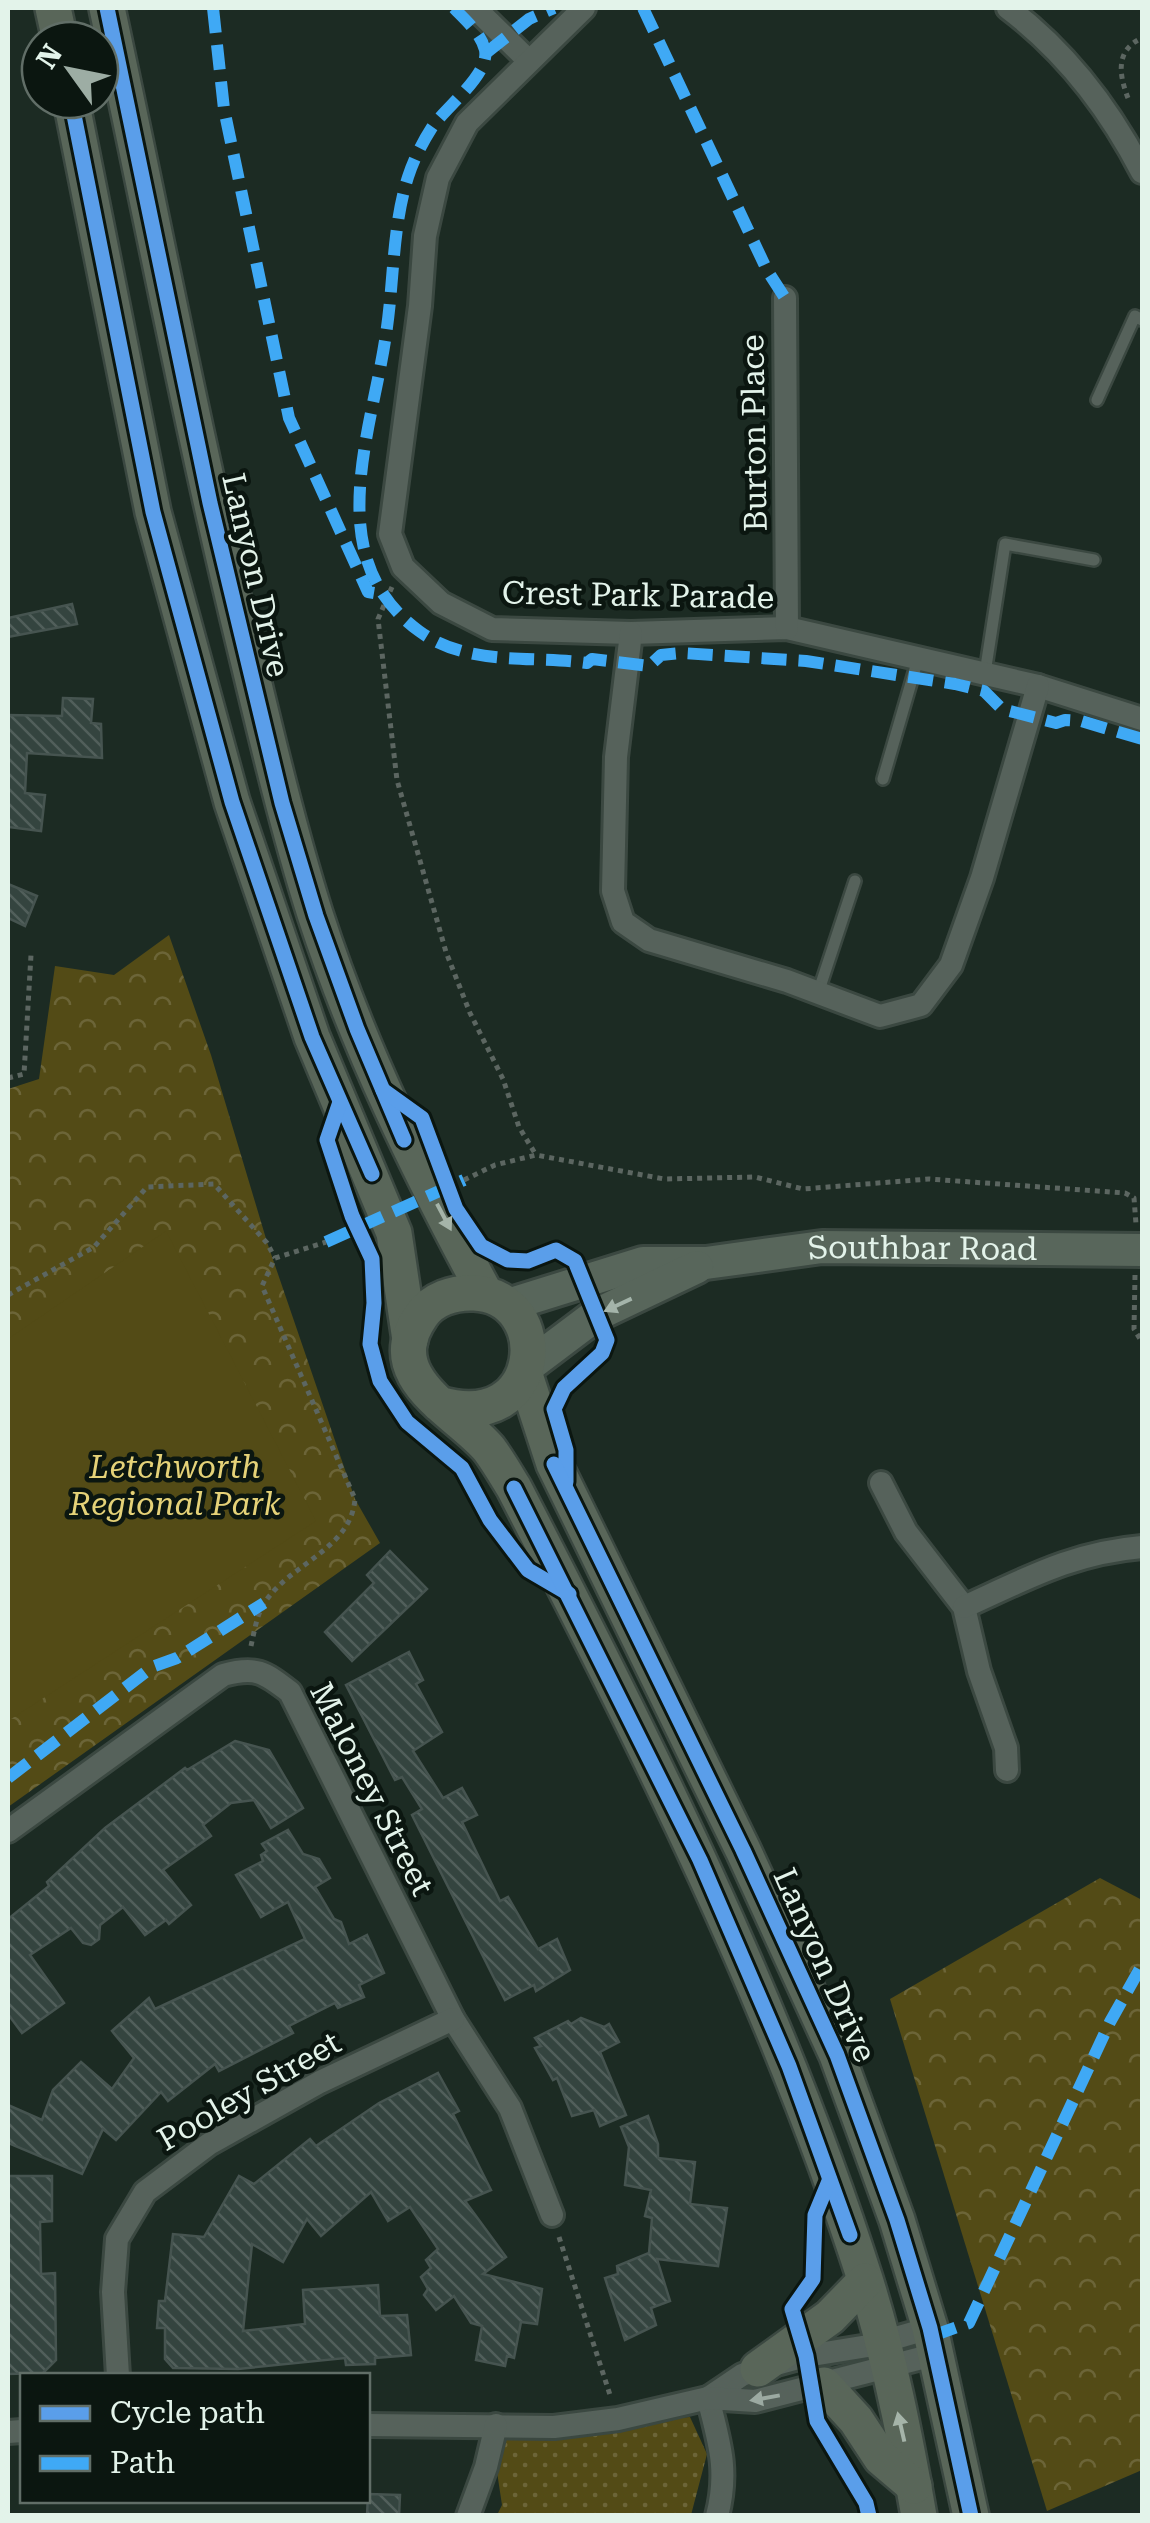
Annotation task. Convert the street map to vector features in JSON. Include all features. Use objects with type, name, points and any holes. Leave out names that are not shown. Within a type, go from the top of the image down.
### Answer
[{"type":"main road","name":"Lanyon Drive","points":[[107,8],[210,503],[316,916],[404,1140],[496,1299]]},
{"type":"main road","points":[[75,120],[153,512],[227,784],[312,1037],[394,1233],[411,1366],[424,1391],[488,1449],[514,1488],[692,1843],[789,2066],[866,2281],[917,2501]]},
{"type":"main road","name":"Southbar Road","points":[[496,1299],[644,1263],[706,1263],[822,1247],[1139,1250]]},
{"type":"main road","name":"Southbar Road","points":[[526,1371],[596,1315],[706,1263]]},
{"type":"main road","points":[[410,1340],[421,1316],[438,1300],[460,1292],[496,1299],[522,1323],[529,1346],[526,1371],[508,1398],[487,1409],[464,1412],[439,1404]]},
{"type":"main road","name":"Lanyon Drive","points":[[526,1371],[560,1477],[816,2006],[898,2220],[933,2341],[971,2516]]},
{"type":"main road","points":[[758,2369],[830,2317],[866,2281]]},
{"type":"main road","points":[[824,2385],[856,2420],[917,2501]]},
{"type":"street","points":[[476,8],[528,61]]},
{"type":"street","points":[[403,568],[390,534],[418,324],[424,236],[438,178],[467,123],[584,8]]},
{"type":"street","points":[[1008,8],[1059,53],[1111,116],[1142,172]]},
{"type":"street","name":"Burton Place","points":[[785,298],[786,628]]},
{"type":"street","name":"Crest Park Parade","points":[[403,568],[441,603],[492,629],[631,633],[786,628],[1038,686],[1142,719]]},
{"type":"street","points":[[631,633],[616,756],[613,891],[624,922],[650,940],[818,992],[880,1016],[920,1004],[951,965],[982,878],[1038,686]]},
{"type":"street","points":[[881,1483],[906,1532],[964,1607],[979,1671],[1006,1748],[1007,1770]]},
{"type":"street","points":[[964,1607],[1074,1558],[1110,1549],[1142,1547]]},
{"type":"street","points":[[8,1831],[223,1675],[246,1669]]},
{"type":"street","name":"Maloney Street","points":[[246,1669],[267,1675],[290,1692],[453,2019],[510,2108],[552,2215]]},
{"type":"street","name":"Pooley Street","points":[[118,2373],[113,2292],[117,2239],[144,2192],[209,2144],[304,2090],[453,2019]]},
{"type":"street","points":[[370,2424],[554,2427],[618,2419],[708,2398],[755,2401],[824,2385],[885,2355],[933,2341]]},
{"type":"street","points":[[708,2398],[742,2375],[806,2356],[885,2355]]},
{"type":"street","points":[[708,2398],[724,2465],[723,2492],[716,2516]]},
{"type":"street","points":[[468,2516],[496,2425]]},
{"type":"lane","points":[[1096,400],[1135,316],[1142,320]]},
{"type":"lane","points":[[985,674],[1005,544],[1094,560]]},
{"type":"lane","points":[[884,779],[918,659]]},
{"type":"lane","points":[[818,992],[855,881]]},
{"type":"path","points":[[1111,116],[1130,104],[1119,68],[1124,54],[1142,38]]},
{"type":"path","points":[[403,568],[378,619],[397,780],[452,967],[503,1079],[518,1127],[536,1155]]},
{"type":"path","points":[[8,1078],[24,1074],[31,955]]},
{"type":"path","points":[[464,1180],[495,1165],[536,1155],[664,1179],[756,1176],[803,1189],[929,1179],[1125,1193],[1134,1198],[1136,1208],[1139,1250],[1134,1329],[1142,1342]]},
{"type":"path","points":[[8,1295],[94,1247],[147,1187],[214,1184],[267,1242],[275,1258]]},
{"type":"path","points":[[246,1669],[264,1602],[344,1532],[353,1516],[355,1499],[262,1286],[275,1258],[326,1242]]},
{"type":"path","points":[[552,2215],[618,2419]]},
{"type":"green space","name":"Letchworth Regional Park","points":[[169,935],[211,1055],[267,1242],[355,1499],[380,1543],[8,1807],[8,1089],[39,1079],[55,966],[114,975]]},
{"type":"green space","points":[[166,1231],[316,1521],[8,1721],[8,1339]]},
{"type":"green space","points":[[1100,1878],[1142,1900],[1142,2470],[1047,2511],[890,1999]]},
{"type":"green space","points":[[690,2417],[707,2454],[691,2515],[497,2515],[502,2505],[491,2432]]},
{"type":"building","points":[[72,604],[77,624],[8,637],[8,618]]},
{"type":"building","points":[[63,698],[93,699],[91,723],[101,724],[102,758],[27,753],[25,793],[45,795],[41,831],[8,827],[8,715],[62,716]]},
{"type":"building","points":[[8,884],[37,896],[25,926],[8,918]]},
{"type":"building","points":[[390,1551],[427,1589],[352,1661],[325,1632],[374,1583],[367,1575]]},
{"type":"building","points":[[409,1652],[423,1680],[416,1684],[442,1732],[413,1751],[443,1798],[462,1788],[477,1815],[462,1822],[500,1901],[508,1897],[538,1949],[557,1939],[570,1970],[536,1991],[534,1985],[505,2000],[412,1815],[422,1809],[402,1777],[395,1780],[346,1685]]},
{"type":"building","points":[[235,1741],[269,1750],[303,1808],[271,1828],[254,1800],[231,1803],[203,1825],[211,1836],[163,1870],[191,1905],[169,1924],[166,1920],[145,1935],[123,1907],[100,1925],[99,1939],[91,1945],[83,1943],[71,1928],[30,1955],[64,2003],[22,2033],[8,2014],[8,1919],[49,1886],[47,1882],[105,1828],[185,1768]]},
{"type":"building","points":[[288,1830],[303,1854],[319,1859],[330,1878],[315,1887],[334,1919],[341,1922],[349,1944],[367,1935],[384,1973],[359,1985],[364,1997],[338,2008],[335,2003],[289,2026],[293,2033],[219,2071],[215,2064],[168,2101],[161,2092],[116,2140],[103,2129],[82,2174],[8,2143],[8,2105],[42,2120],[53,2090],[81,2062],[112,2089],[134,2058],[112,2031],[149,1998],[155,2009],[305,1939],[288,1902],[261,1917],[236,1875],[263,1861],[261,1855],[267,1851],[262,1844]]},
{"type":"building","points":[[581,2018],[604,2027],[609,2024],[619,2042],[600,2052],[626,2115],[600,2126],[594,2110],[572,2116],[557,2078],[553,2080],[535,2048],[541,2046],[535,2038]]},
{"type":"building","points":[[438,2073],[459,2111],[453,2114],[491,2190],[465,2201],[506,2257],[483,2274],[542,2289],[537,2324],[521,2322],[514,2358],[507,2356],[505,2366],[476,2360],[482,2326],[471,2323],[454,2296],[436,2310],[424,2295],[428,2289],[421,2277],[431,2268],[426,2260],[438,2249],[410,2207],[388,2221],[371,2192],[321,2236],[307,2219],[283,2262],[252,2244],[243,2331],[305,2324],[303,2290],[378,2285],[380,2316],[407,2315],[411,2355],[375,2358],[375,2364],[346,2365],[345,2358],[238,2369],[173,2368],[165,2359],[165,2328],[157,2328],[159,2301],[165,2301],[173,2234],[204,2237],[239,2176],[254,2184],[310,2139],[316,2146],[379,2103]]},
{"type":"building","points":[[648,2116],[658,2144],[658,2158],[695,2162],[690,2204],[727,2208],[718,2266],[657,2259],[670,2301],[651,2308],[656,2325],[625,2340],[605,2278],[618,2274],[617,2266],[649,2253],[652,2218],[645,2216],[651,2190],[625,2185],[629,2147],[621,2127]]},
{"type":"building","points":[[8,2176],[52,2176],[52,2221],[40,2222],[41,2274],[55,2273],[56,2360],[43,2373],[8,2374]]},
{"type":"building","points":[[370,2494],[400,2495],[399,2516],[367,2516]]},
{"type":"marked path","points":[[213,8],[224,109],[289,418],[368,592],[374,593]]},
{"type":"marked path","points":[[454,8],[480,38],[485,60],[474,80],[431,129],[408,177],[396,235],[386,334],[364,452],[361,531],[370,568],[388,601],[419,631],[438,642],[479,655],[587,663],[592,659],[649,666],[661,655],[682,653],[806,661],[955,684],[984,691],[1002,709],[1056,723],[1081,721],[1142,739]]},
{"type":"marked path","points":[[486,53],[529,19],[554,8]]},
{"type":"marked path","points":[[643,8],[767,270],[785,298]]},
{"type":"marked path","points":[[326,1242],[464,1180]]},
{"type":"marked path","points":[[8,1778],[152,1667],[177,1658],[264,1603]]},
{"type":"marked path","points":[[932,2336],[969,2323],[1110,2022],[1142,1965]]},
{"type":"cycle path","points":[[107,8],[210,503],[282,803],[316,916],[357,1029],[404,1140]]},
{"type":"cycle path","points":[[75,120],[153,512],[232,802],[312,1037],[372,1174]]},
{"type":"cycle path","points":[[383,1090],[422,1118],[456,1209],[481,1246],[508,1260],[528,1261],[556,1250],[575,1261],[607,1340],[602,1353],[564,1388],[554,1409],[566,1450],[566,1482]]},
{"type":"cycle path","points":[[340,1102],[327,1140],[352,1216],[372,1259],[374,1303],[370,1344],[380,1381],[407,1422],[462,1468],[490,1520],[528,1570],[569,1594]]},
{"type":"cycle path","points":[[554,1464],[743,1850],[837,2055],[897,2220],[930,2328],[971,2516]]},
{"type":"cycle path","points":[[514,1488],[700,1860],[789,2066],[850,2235]]},
{"type":"cycle path","points":[[829,2181],[815,2215],[813,2279],[792,2309],[806,2356],[817,2421],[866,2503],[869,2516]]}]
